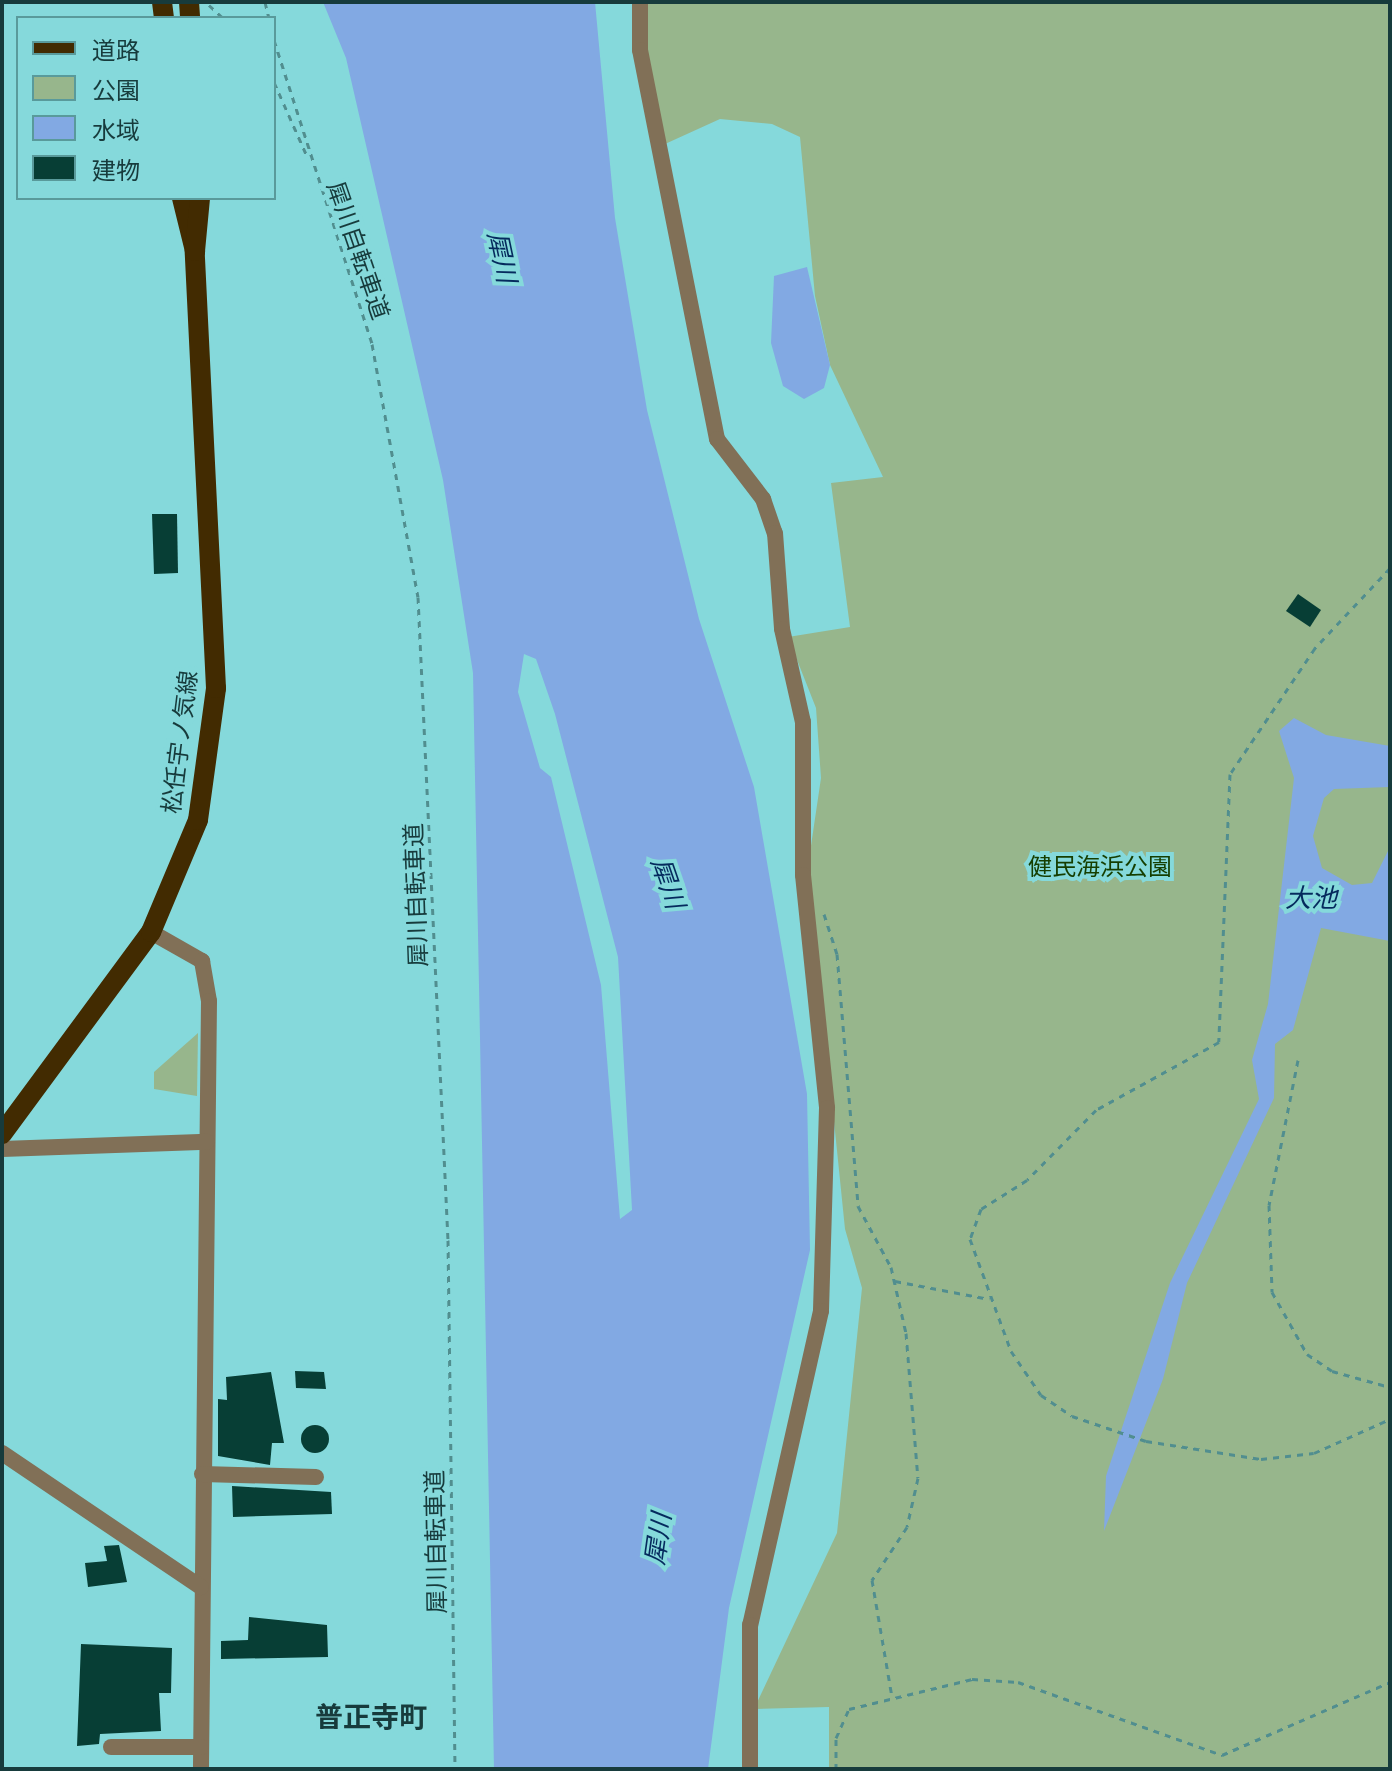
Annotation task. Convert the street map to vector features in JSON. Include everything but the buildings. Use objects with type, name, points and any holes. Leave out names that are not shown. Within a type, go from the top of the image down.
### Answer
[{"type":"main road","name":"松任宇ノ気線","points":[[182,200],[185,234],[195,251]]},
{"type":"main road","name":"松任宇ノ気線","points":[[2,1134],[151,932],[198,820],[216,688],[195,251],[200,200]]},
{"type":"street","points":[[640,2],[640,50],[717,439],[763,499],[775,533],[782,629],[803,722],[803,875],[827,1108],[821,1311],[750,1625],[750,1769]]},
{"type":"street","points":[[151,932],[202,961],[209,1001],[201,1769]]},
{"type":"street","points":[[2,1149],[207,1142]]},
{"type":"street","points":[[2,1453],[201,1587]]},
{"type":"street","points":[[202,1474],[316,1477]]},
{"type":"street","points":[[111,1747],[201,1747]]},
{"type":"path","points":[[206,2],[221,16]]},
{"type":"path","name":"犀川自転車道","points":[[276,47],[310,165],[382,383],[418,597],[448,1240],[455,1769]]},
{"type":"path","points":[[276,87],[310,165]]},
{"type":"path","points":[[1390,568],[1315,648],[1230,774],[1219,1042],[1096,1110],[1027,1180],[981,1209],[970,1239],[989,1299],[1041,1395],[1108,1428],[1146,1441],[1297,1458],[1390,1419]]},
{"type":"path","points":[[822,910],[837,954],[858,1206],[895,1281],[918,1478],[907,1527],[872,1580],[892,1697]]},
{"type":"path","points":[[1298,1060],[1269,1205],[1272,1292],[1307,1354],[1332,1371],[1390,1387]]},
{"type":"path","points":[[895,1281],[989,1299]]},
{"type":"path","points":[[836,1769],[836,1738],[849,1709],[892,1697],[995,1677],[1222,1755],[1390,1682]]},
{"type":"green space","name":"健民海浜公園","points":[[645,2],[1390,2],[1390,1769],[829,1769],[829,1707],[754,1709],[837,1533],[862,1288],[845,1229],[808,866],[821,778],[816,708],[788,637],[850,627],[831,483],[883,477],[830,365],[815,296],[800,137],[772,124],[720,119],[665,144],[646,50]]},
{"type":"green space","points":[[198,1033],[197,1096],[154,1089],[154,1072]]},
{"type":"water","name":"犀川","points":[[323,2],[595,2],[615,218],[647,410],[699,619],[754,787],[807,1094],[810,1250],[729,1608],[708,1769],[494,1769],[473,673],[443,480],[346,58]],"holes":[[[524,654],[536,659],[555,714],[618,957],[632,1210],[620,1219],[601,985],[551,777],[540,768],[518,692]]]},
{"type":"water","points":[[807,267],[830,365],[824,388],[804,399],[783,386],[771,343],[774,276]]},
{"type":"water","name":"大池","points":[[1294,718],[1326,735],[1390,746],[1390,787],[1334,789],[1324,798],[1313,836],[1322,868],[1352,885],[1372,883],[1390,847],[1390,941],[1321,928],[1293,1030],[1275,1044],[1274,1098],[1187,1283],[1163,1379],[1104,1531],[1106,1476],[1170,1283],[1259,1099],[1252,1060],[1268,1004],[1294,778],[1279,731]]},
{"type":"district","name":"普正寺町","points":[[371,1716]]}]
